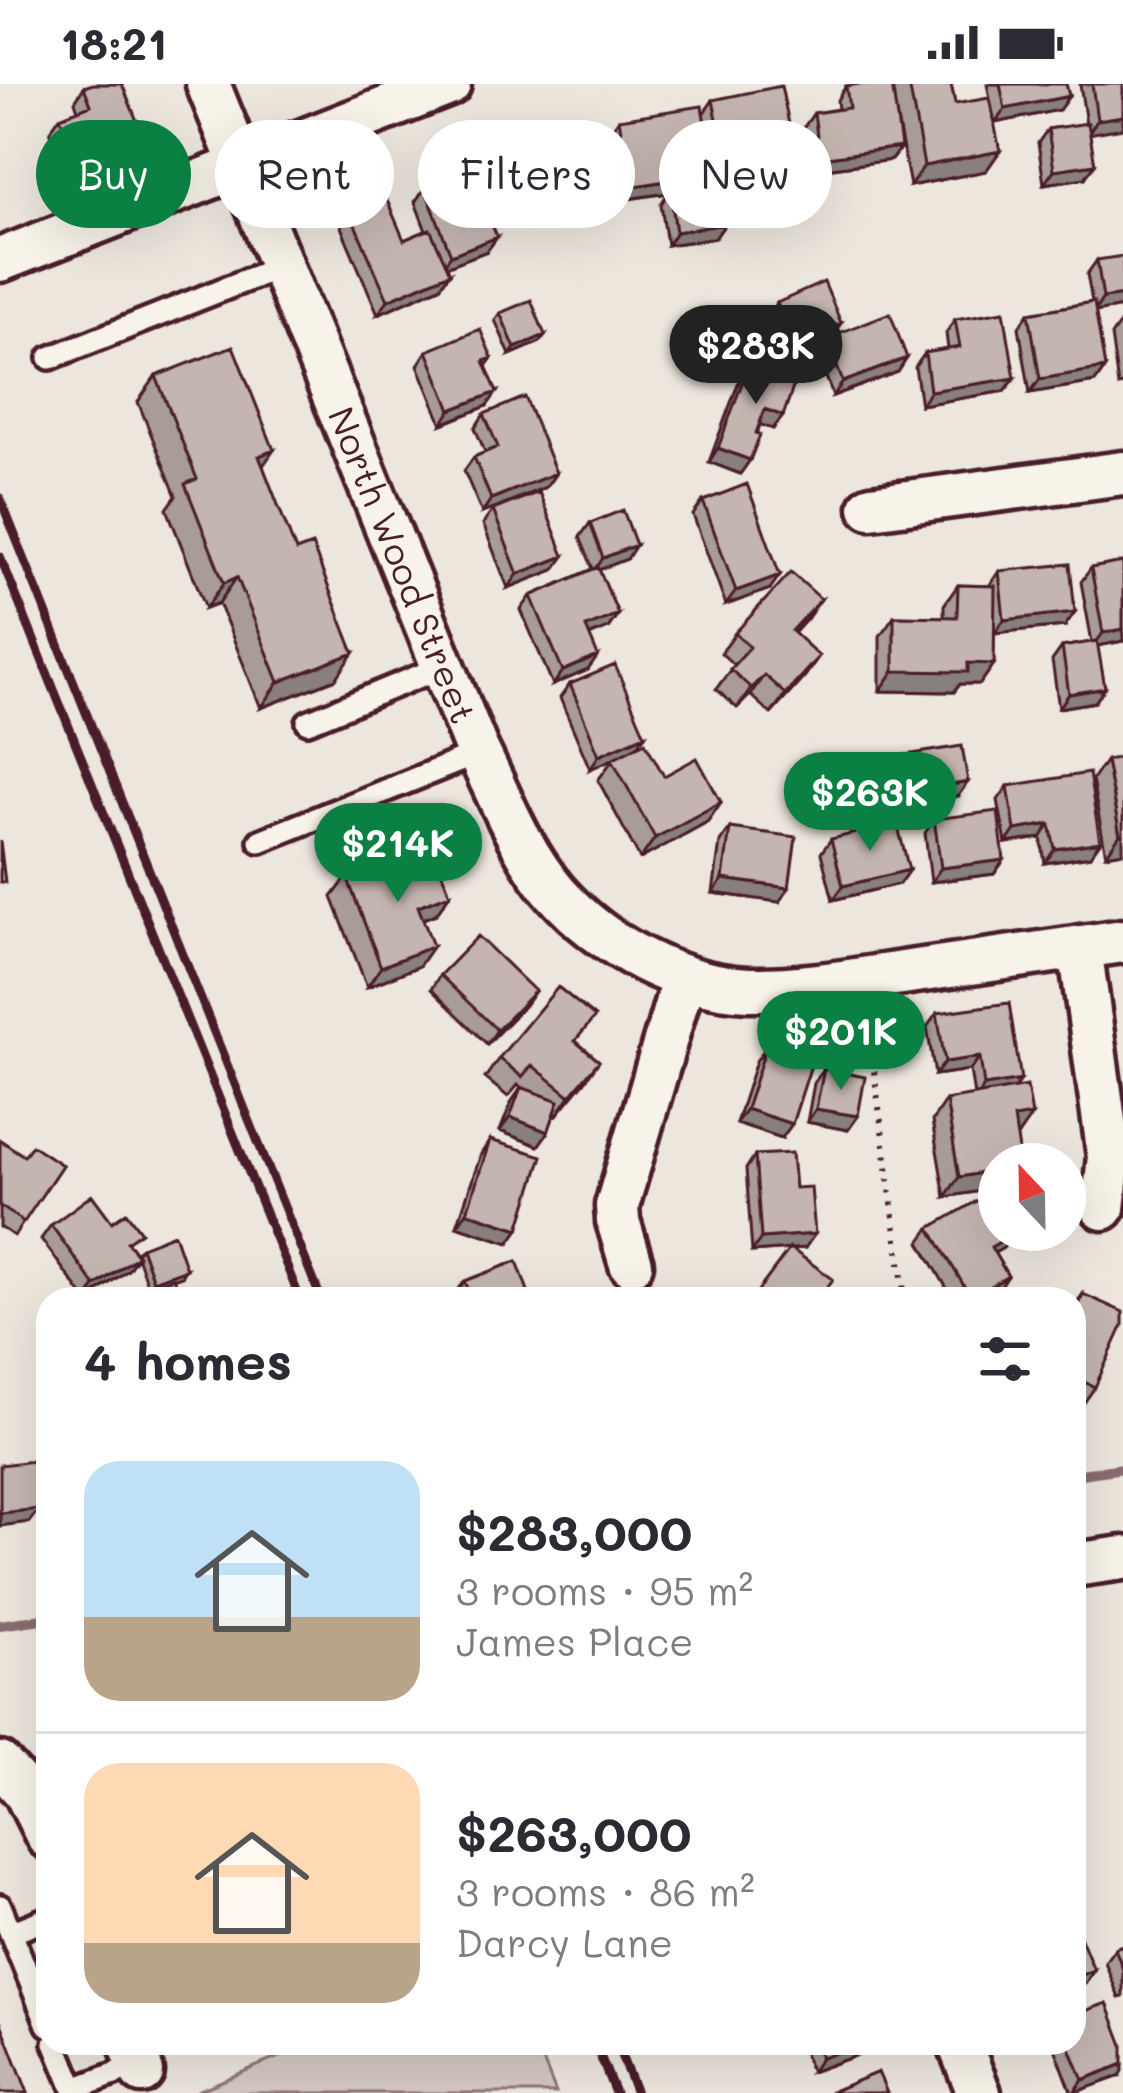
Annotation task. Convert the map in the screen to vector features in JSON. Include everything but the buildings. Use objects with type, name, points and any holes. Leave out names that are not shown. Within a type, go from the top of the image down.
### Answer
[{"type":"street","name":"North Wood Street","points":[[208,84],[223,120]]},
{"type":"street","points":[[358,120],[449,84]]},
{"type":"street","points":[[0,260],[215,176]]},
{"type":"street","name":"North Wood Street","points":[[267,228],[479,753],[526,849],[556,892],[594,928],[634,955],[684,977],[745,989],[808,987],[1123,941]]},
{"type":"street","points":[[871,507],[1123,473]]},
{"type":"street","points":[[1080,947],[1109,1157],[1103,1208]]},
{"type":"street","points":[[631,1264],[617,1206],[684,977]]},
{"type":"street","points":[[1086,1563],[1123,1558]]},
{"type":"street","points":[[0,1765],[26,1791],[36,1812]]},
{"type":"street","points":[[963,2055],[979,2093]]},
{"type":"lane","points":[[50,358],[282,266]]},
{"type":"lane","points":[[308,722],[444,666]]},
{"type":"lane","points":[[260,841],[479,753]]},
{"type":"lane","points":[[0,1906],[36,1995]]},
{"type":"lane","points":[[11,1933],[36,1923]]},
{"type":"lane","points":[[61,2055],[74,2090],[137,2060]]},
{"type":"path","points":[[861,979],[903,1287]]},
{"type":"shaded area","points":[[283,2055],[541,2055],[556,2093],[193,2093]]},
{"type":"waterway","points":[[1086,1473],[1123,1468]]},
{"type":"waterway","points":[[0,1625],[36,1620]]},
{"type":"railway","points":[[0,498],[316,1287]]},
{"type":"railway","points":[[0,556],[295,1287]]},
{"type":"railway","points":[[600,2055],[615,2093]]},
{"type":"railway","points":[[621,2055],[636,2093]]}]
